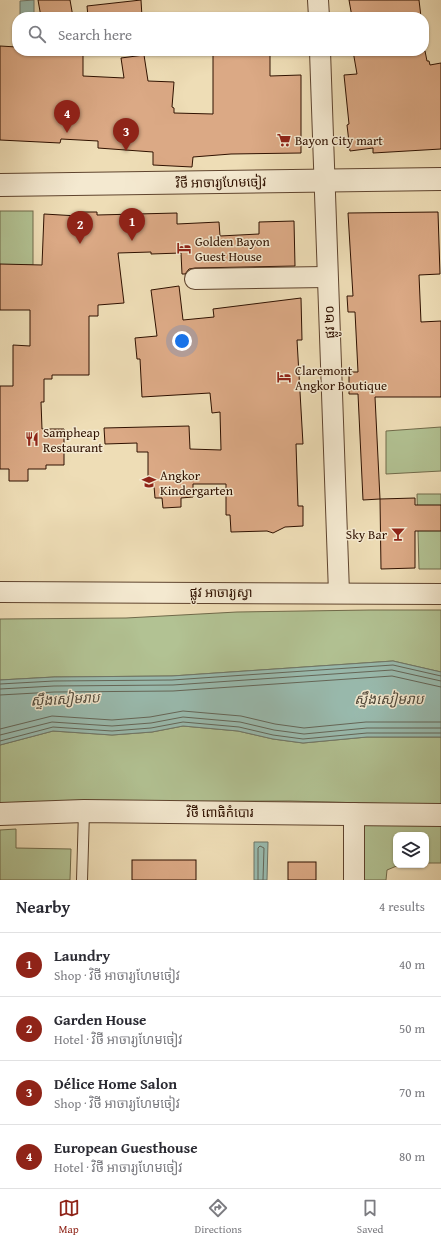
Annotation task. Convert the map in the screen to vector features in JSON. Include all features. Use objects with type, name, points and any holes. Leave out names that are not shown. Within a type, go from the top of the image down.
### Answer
[{"type":"street","points":[[318,0],[319,12]]},
{"type":"street","name":"ផ្លូវ ២០","points":[[320,56],[339,593]]},
{"type":"street","name":"វិថី អាចារ្យហែមចៀវ","points":[[0,185],[441,179]]},
{"type":"street","points":[[195,279],[327,277]]},
{"type":"street","name":"ផ្លូវ អាចារ្យស្វា","points":[[0,592],[441,594]]},
{"type":"street","points":[[354,813],[354,880]]},
{"type":"street","name":"វិថី ពោធិកំបោរ","points":[[0,814],[84,821],[354,813],[441,815]]},
{"type":"lane","points":[[82,880],[84,821]]},
{"type":"green space","points":[[0,211],[33,211],[33,265],[0,265]]},
{"type":"green space","points":[[441,427],[441,471],[386,474],[386,431]]},
{"type":"green space","points":[[417,494],[441,494],[441,569],[419,569]]},
{"type":"green space","points":[[441,610],[441,672],[393,661],[172,676],[54,677],[0,680],[0,619],[126,618],[237,612]]},
{"type":"green space","points":[[183,726],[238,731],[273,739],[303,743],[367,737],[441,737],[441,805],[290,801],[0,803],[0,745],[53,731],[112,735],[152,732]]},
{"type":"green space","points":[[362,825],[441,825],[441,863],[429,863],[429,832],[393,832],[393,868],[387,870],[386,880],[361,880]]},
{"type":"green space","points":[[16,829],[16,848],[71,849],[70,880],[0,880],[0,830]]},
{"type":"water","points":[[34,0],[34,12],[20,12],[20,1]]},
{"type":"water","name":"ស្ទឹងសៀមរាប","points":[[393,661],[441,672],[441,737],[367,737],[303,743],[273,739],[238,731],[183,726],[152,732],[112,735],[53,731],[0,745],[0,680],[54,677],[172,676]]},
{"type":"water","points":[[254,842],[268,842],[267,880],[254,880]]},
{"type":"building","points":[[38,0],[70,0],[72,12],[40,12]]},
{"type":"building","points":[[141,0],[142,12],[88,12],[87,6]]},
{"type":"building","points":[[349,0],[419,0],[420,12],[351,12]]},
{"type":"building","points":[[0,46],[12,47],[12,56],[83,56],[83,76],[124,78],[121,58],[144,56],[148,81],[174,82],[172,107],[174,108],[174,113],[213,114],[213,56],[270,56],[270,76],[301,75],[301,153],[231,154],[193,157],[192,167],[153,165],[153,152],[98,148],[98,141],[61,139],[60,143],[0,140]]},
{"type":"building","points":[[354,56],[426,56],[430,65],[441,63],[441,149],[373,153],[373,148],[350,151],[344,75],[357,74]]},
{"type":"building","points":[[78,212],[97,212],[97,215],[177,213],[177,224],[219,222],[220,236],[259,234],[259,222],[294,221],[295,266],[195,268],[189,269],[185,274],[182,274],[181,253],[118,253],[124,303],[98,305],[98,316],[89,316],[89,375],[52,375],[52,379],[44,379],[44,402],[41,402],[42,429],[64,429],[64,465],[46,465],[46,469],[28,469],[28,481],[9,481],[9,469],[0,469],[0,386],[13,386],[13,345],[30,346],[30,310],[0,310],[0,264],[42,265],[44,214],[78,216]]},
{"type":"building","points":[[438,212],[440,274],[419,275],[421,322],[441,321],[441,397],[375,397],[380,499],[363,500],[358,394],[349,394],[349,372],[358,372],[355,312],[348,312],[347,296],[353,296],[348,213]]},
{"type":"building","points":[[179,286],[183,320],[214,317],[213,309],[301,298],[302,340],[297,340],[303,444],[296,444],[298,506],[303,506],[303,526],[285,527],[273,533],[267,531],[231,532],[230,515],[226,515],[226,484],[193,484],[193,497],[181,498],[181,507],[163,508],[162,498],[155,498],[154,486],[148,486],[148,452],[137,452],[137,443],[105,444],[104,428],[189,426],[190,449],[221,450],[220,412],[212,413],[210,393],[142,397],[140,359],[137,359],[135,338],[157,336],[151,290]]},
{"type":"building","name":"Sky Bar","points":[[415,498],[415,505],[441,505],[441,531],[415,531],[415,568],[381,569],[380,499]]},
{"type":"building","points":[[132,860],[196,860],[196,880],[132,880]]},
{"type":"building","points":[[288,862],[316,862],[316,880],[288,880]]},
{"type":"place","name":"European Guesthouse","points":[[67,133]]},
{"type":"place","name":"Bayon City mart","points":[[284,140]]},
{"type":"place","name":"Délice Home Salon","points":[[126,151]]},
{"type":"place","name":"Laundry","points":[[132,241]]},
{"type":"place","name":"Garden House","points":[[80,244]]},
{"type":"place","name":"Golden Bayon Guest House","points":[[184,248]]},
{"type":"place","name":"Claremont Angkor Boutique","points":[[284,377]]},
{"type":"place","name":"Sampheap Restaurant","points":[[32,439]]},
{"type":"place","name":"Angkor Kindergarten","points":[[149,482]]},
{"type":"place","name":"Sky Bar","points":[[398,534]]}]
